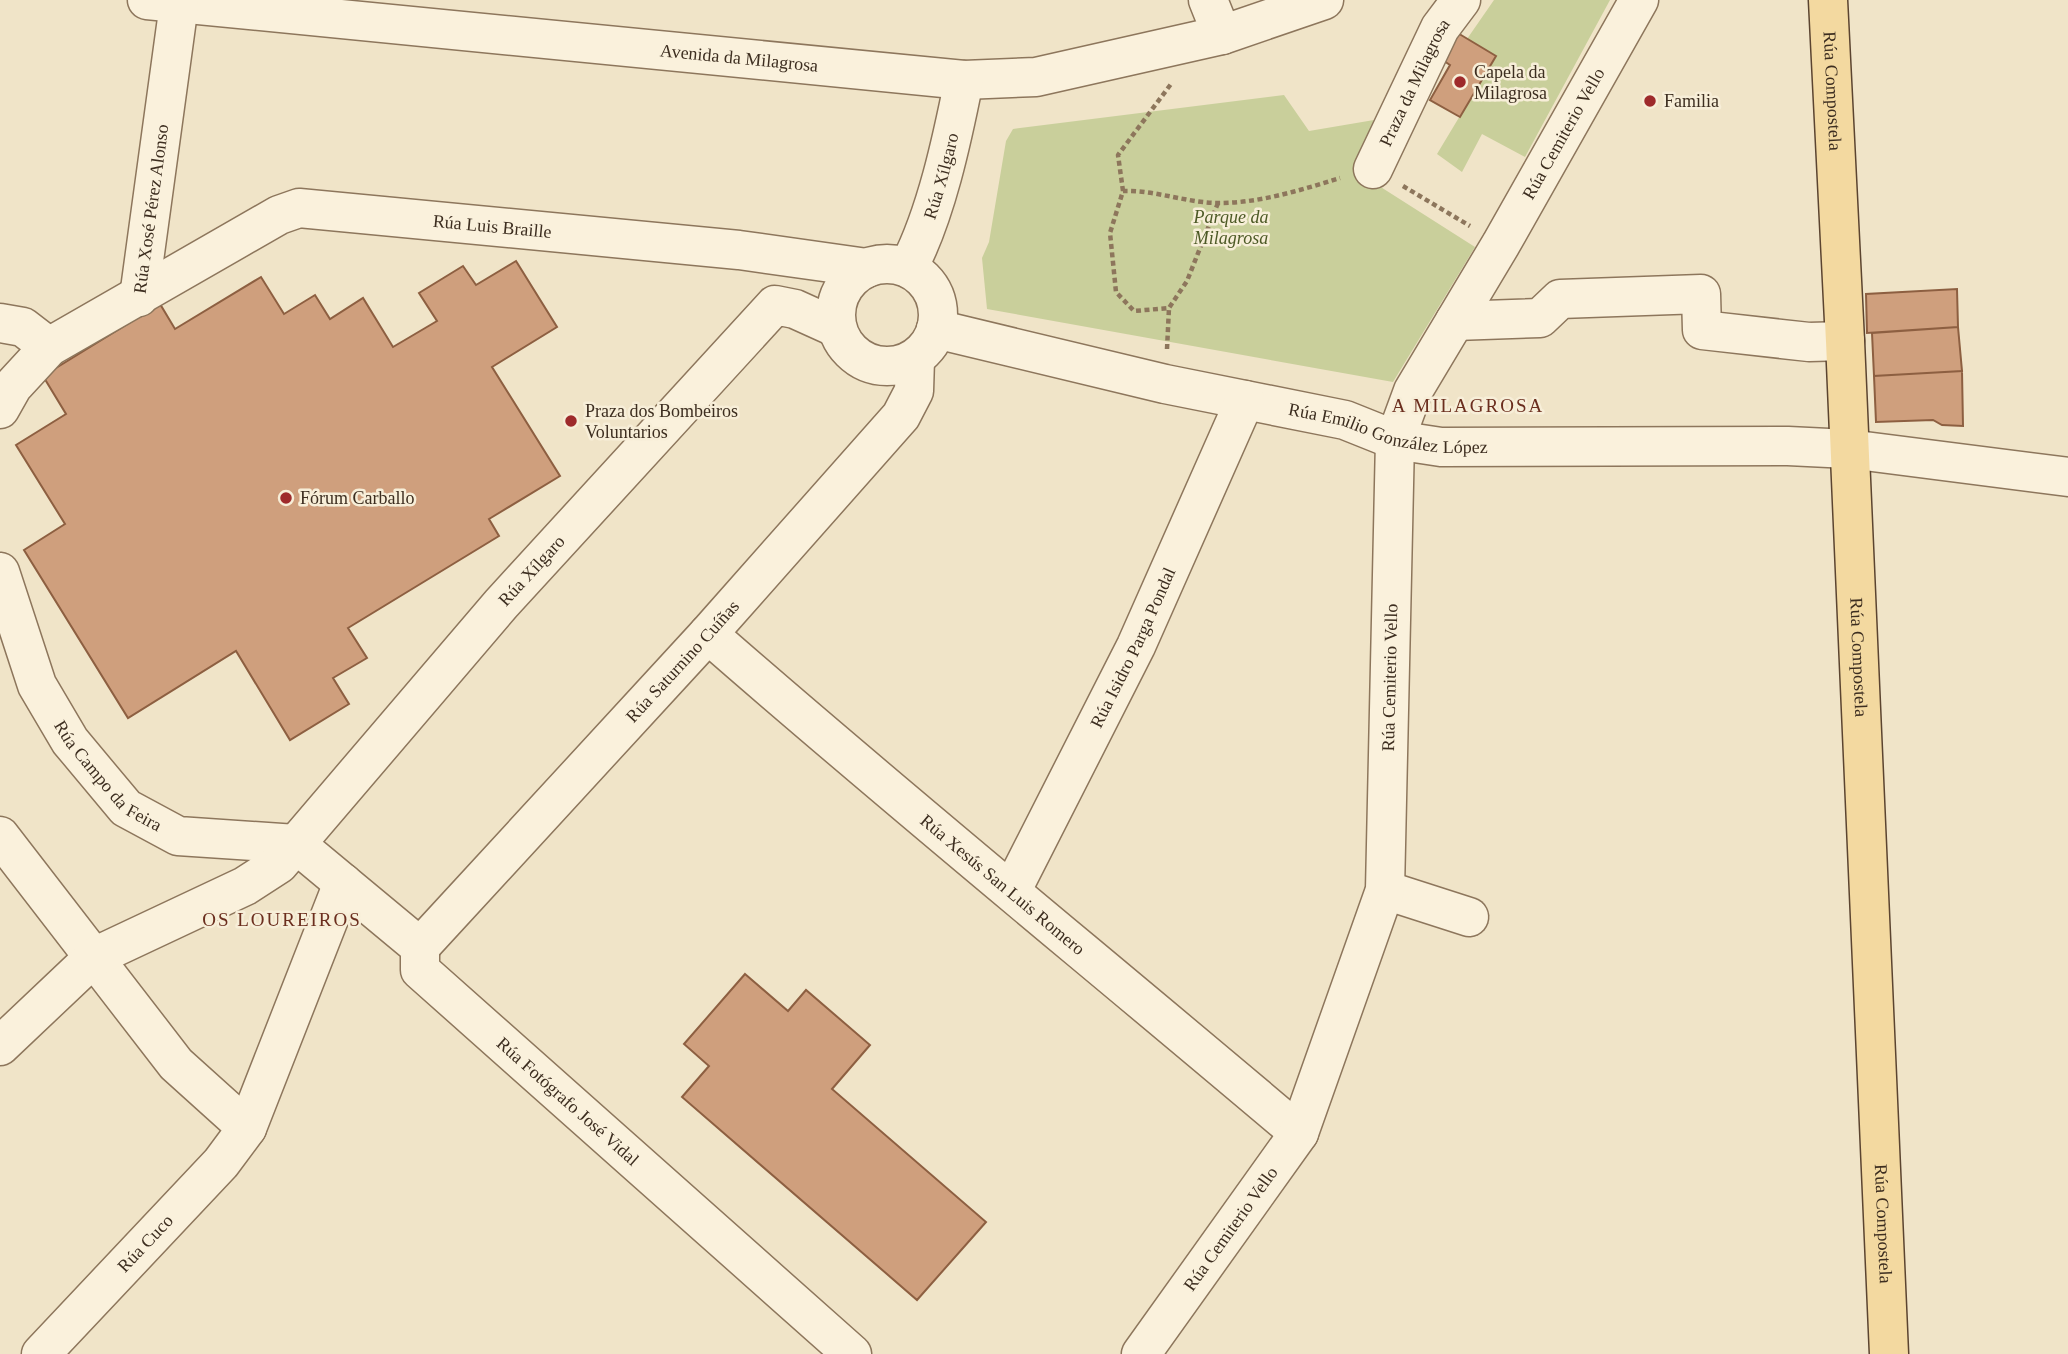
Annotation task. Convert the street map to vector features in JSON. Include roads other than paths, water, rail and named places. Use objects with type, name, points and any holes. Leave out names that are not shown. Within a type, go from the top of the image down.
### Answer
[{"type":"main road","name":"Rúa Compostela","points":[[1828,0],[1846,341],[1888,1354]]},
{"type":"street","points":[[1208,0],[1209,38]]},
{"type":"street","name":"Avenida da Milagrosa","points":[[163,2],[268,6],[964,80],[1035,77],[1209,38],[1324,0]]},
{"type":"street","name":"Praza da Milagrosa","points":[[1373,169],[1440,28],[1461,0]]},
{"type":"street","name":"Rúa Cemiterio Vello","points":[[1140,1354],[1299,1133],[1385,890],[1395,440],[1413,391],[1501,244],[1639,0]]},
{"type":"street","name":"Rúa Xosé Pérez Alonso","points":[[49,347],[139,297],[163,2]]},
{"type":"street","name":"Rúa Xílgaro","points":[[908,268],[919,247],[956,120],[964,80]]},
{"type":"street","name":"Rúa Luis Braille","points":[[139,297],[279,215],[299,208],[788,255],[867,268]]},
{"type":"street","name":"Rúa Xílgaro","points":[[296,844],[501,604],[775,305],[789,279],[788,255]]},
{"type":"street","points":[[775,305],[795,309],[837,328],[857,357],[873,365],[894,366],[926,344],[938,313],[934,293],[923,278],[908,268],[890,264],[867,268],[844,287],[836,311],[837,328]]},
{"type":"street","points":[[1455,321],[1540,318],[1560,299],[1701,293],[1702,330],[1809,342],[1846,341]]},
{"type":"street","points":[[0,323],[23,327],[49,347],[13,386],[0,409]]},
{"type":"street","name":"Rúa Emilio González López","points":[[926,344],[1245,400],[1345,420],[1395,440],[1441,447],[1788,446],[1849,449],[2068,477]]},
{"type":"street","name":"Rúa Saturnino Cuíñas","points":[[419,947],[708,634],[901,416],[914,391],[926,344]]},
{"type":"street","name":"Rúa Isidro Parga Pondal","points":[[1012,890],[1136,646],[1245,400]]},
{"type":"street","name":"Rúa Campo da Feira","points":[[0,572],[37,685],[70,741],[126,808],[178,836],[296,844]]},
{"type":"street","name":"Rúa Xesús San Luis Romero","points":[[708,634],[841,750],[1012,890],[1299,1133]]},
{"type":"street","points":[[0,836],[176,1064],[247,1128],[343,883]]},
{"type":"street","points":[[0,1046],[94,957],[245,886],[279,864],[296,844],[419,947]]},
{"type":"street","points":[[1385,890],[1469,917]]},
{"type":"street","name":"Rúa Fotógrafo José Vidal","points":[[419,947],[420,970],[852,1354]]},
{"type":"street","name":"Rúa Cuco","points":[[41,1354],[222,1163],[247,1128]]},
{"type":"place","name":"Capela da Milagrosa","points":[[1460,82]]},
{"type":"place","name":"Familia","points":[[1650,101]]},
{"type":"place","name":"Praza dos Bombeiros Voluntarios","points":[[571,421]]},
{"type":"place","name":"Fórum Carballo","points":[[286,498]]},
{"type":"district","name":"A MILAGROSA","points":[[1468,405]]},
{"type":"district","name":"OS LOUREIROS","points":[[282,919]]},
{"type":"park label","name":"Parque da Milagrosa","points":[[1231,227]]}]
